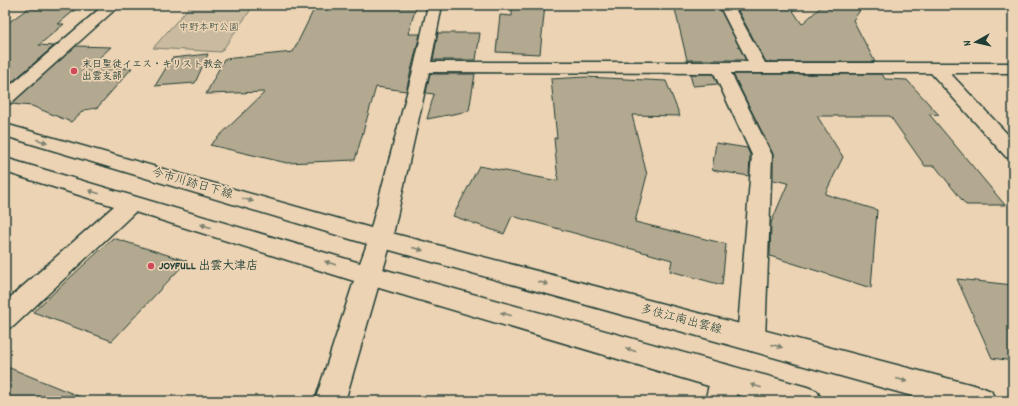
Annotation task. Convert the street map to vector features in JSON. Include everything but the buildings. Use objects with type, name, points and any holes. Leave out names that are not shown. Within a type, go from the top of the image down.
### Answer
[{"type":"street","points":[[5,99],[113,5]]},
{"type":"street","points":[[330,401],[380,239],[422,67],[435,5]]},
{"type":"street","points":[[726,5],[759,67]]},
{"type":"street","points":[[422,67],[1013,68]]},
{"type":"street","points":[[720,67],[762,155],[751,339]]},
{"type":"street","points":[[935,67],[1013,152]]},
{"type":"street","name":"今市川跡日下線","points":[[5,130],[380,239]]},
{"type":"street","points":[[5,165],[368,274],[723,389],[807,401]]},
{"type":"street","points":[[9,310],[131,203]]},
{"type":"street","name":"多伎江南出雲線","points":[[380,239],[981,401]]},
{"type":"green space","name":"中野本町公園","points":[[191,5],[254,5],[221,52],[153,48]]},
{"type":"place","name":"末日聖徒イエス・キリスト教会 出雲支部","points":[[74,71]]},
{"type":"place","name":"JOYFULL 出雲大津店","points":[[151,266]]}]
